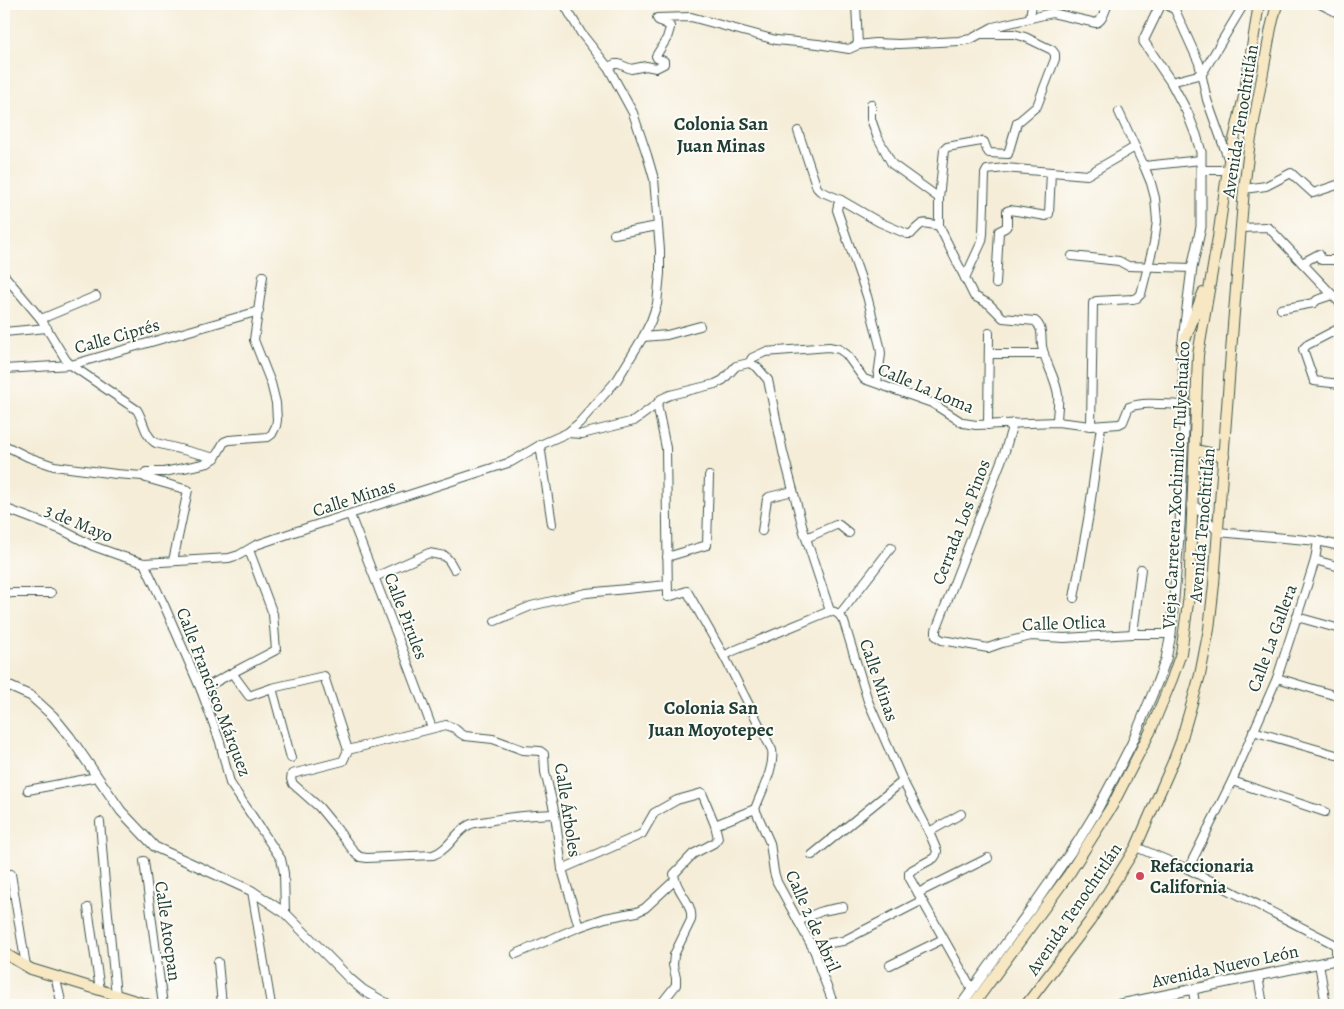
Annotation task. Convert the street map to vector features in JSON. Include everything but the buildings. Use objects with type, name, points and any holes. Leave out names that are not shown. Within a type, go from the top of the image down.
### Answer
[{"type":"main road","name":"Vieja Carretera Xochimilco Tulyehualco","points":[[974,1005],[1069,874],[1112,806],[1150,732],[1181,653],[1189,596],[1198,355],[1228,166],[1244,96],[1259,4]]},
{"type":"main road","name":"Avenida Tenochtitlán","points":[[1026,1005],[1090,921],[1136,847],[1178,748],[1200,675],[1209,629],[1214,584],[1244,188],[1271,28],[1277,4]]},
{"type":"main road","points":[[1182,348],[1211,274]]},
{"type":"main road","points":[[1194,450],[1224,456]]},
{"type":"main road","points":[[4,953],[26,966],[149,1005]]},
{"type":"street","points":[[564,4],[581,33],[608,67],[633,113],[654,179],[660,250],[657,304],[643,337],[617,380],[579,423],[567,433]]},
{"type":"street","points":[[856,4],[858,45]]},
{"type":"street","points":[[1030,18],[1032,4]]},
{"type":"street","points":[[608,67],[619,64],[631,69],[646,66],[656,68],[664,64],[664,61],[656,58],[656,56],[667,38],[670,26],[657,18],[691,17],[776,40],[850,49],[858,45],[875,43],[959,42],[971,39],[994,27],[1052,13],[1096,23],[1101,19],[1108,4]]},
{"type":"street","points":[[961,1005],[1036,902],[1096,812],[1132,743],[1166,659],[1171,634],[1180,525],[1185,405],[1182,348],[1192,268],[1201,227],[1202,170],[1201,152],[1187,112],[1172,82],[1144,42],[1162,4]]},
{"type":"street","points":[[1166,4],[1175,10],[1199,63],[1207,100],[1228,166],[1202,170]]},
{"type":"street","points":[[1172,82],[1202,74],[1244,4]]},
{"type":"street","points":[[1320,4],[1340,14]]},
{"type":"street","points":[[981,34],[1014,34],[1025,37],[1052,50],[1055,54],[1055,59],[1037,106],[1017,124],[1005,168]]},
{"type":"street","points":[[870,104],[871,119],[876,136],[892,164],[939,198]]},
{"type":"street","points":[[1091,426],[1093,303],[1133,299],[1141,294],[1157,222],[1156,198],[1151,183],[1119,112]]},
{"type":"street","points":[[798,131],[820,192],[841,200],[879,222],[907,234],[911,234],[921,224],[925,223],[939,226]]},
{"type":"street","points":[[1008,154],[989,153],[984,142],[981,141],[947,147],[944,150],[939,198],[939,226],[974,296],[989,304],[1003,318],[1035,321],[1038,323],[1041,329],[1042,347],[1055,381],[1058,396],[1057,422]]},
{"type":"street","points":[[965,278],[982,241],[985,174],[987,170],[1005,168],[1087,174],[1135,147]]},
{"type":"street","points":[[1144,166],[1201,160]]},
{"type":"street","points":[[996,284],[999,231],[1007,226],[1007,211],[1048,216],[1051,172]]},
{"type":"street","points":[[1244,188],[1266,186],[1291,172],[1312,193],[1340,184]]},
{"type":"street","points":[[841,200],[837,210],[866,296],[880,346],[881,354],[877,383]]},
{"type":"street","points":[[614,234],[658,226]]},
{"type":"street","points":[[1241,228],[1269,228],[1340,303]]},
{"type":"street","points":[[1302,263],[1319,254],[1321,260],[1340,260]]},
{"type":"street","points":[[1072,256],[1119,261],[1128,266],[1192,268]]},
{"type":"street","points":[[4,274],[42,319],[70,365]]},
{"type":"street","points":[[143,476],[146,472],[164,472],[208,463],[215,458],[224,442],[268,437],[272,434],[276,426],[276,403],[271,383],[254,340],[263,276]]},
{"type":"street","points":[[1281,309],[1314,303],[1317,300],[1332,295]]},
{"type":"street","points":[[42,319],[96,296]]},
{"type":"street","name":"Calle Ciprés","points":[[70,365],[259,311]]},
{"type":"street","points":[[643,337],[667,335],[700,326]]},
{"type":"street","points":[[4,332],[47,328]]},
{"type":"street","points":[[1340,328],[1307,345],[1303,349],[1314,380],[1340,384]]},
{"type":"street","points":[[988,333],[988,425]]},
{"type":"street","name":"Calle La Loma","points":[[567,433],[582,434],[634,420],[661,399],[715,384],[723,380],[736,366],[749,363],[752,358],[765,352],[829,347],[838,348],[846,354],[864,378],[932,403],[963,423],[988,425],[1057,422],[1101,426],[1123,422],[1129,407],[1133,405],[1185,405]]},
{"type":"street","points":[[989,354],[1044,354]]},
{"type":"street","points":[[749,363],[757,367],[768,380],[793,491],[830,611]]},
{"type":"street","points":[[4,369],[70,365]]},
{"type":"street","name":"Calle Ciprés","points":[[70,365],[137,410],[141,415],[150,440],[156,444],[215,458]]},
{"type":"street","points":[[657,404],[666,448],[668,597],[687,591],[724,656],[772,750],[773,757],[755,809],[715,825]]},
{"type":"street","name":"Cerrada Los Pinos","points":[[936,630],[1005,451],[1013,423]]},
{"type":"street","points":[[1074,598],[1089,514],[1101,426]]},
{"type":"street","name":"Calle Minas","points":[[144,563],[229,558],[239,555],[256,545],[511,462],[540,444],[567,433]]},
{"type":"street","points":[[540,444],[552,524]]},
{"type":"street","points":[[4,445],[28,457],[54,466],[143,476],[188,490],[173,561]]},
{"type":"street","points":[[666,557],[707,544],[709,476]]},
{"type":"street","points":[[762,531],[767,499],[793,491]]},
{"type":"street","points":[[1192,502],[1218,532],[1318,541],[1340,546]]},
{"type":"street","name":"3 de Mayo","points":[[4,508],[62,530],[93,546],[144,563]]},
{"type":"street","name":"Calle Pirules","points":[[350,515],[432,728]]},
{"type":"street","points":[[806,538],[836,525],[849,532]]},
{"type":"street","name":"Calle La Gallera","points":[[1188,869],[1232,781],[1276,678],[1315,560],[1318,541]]},
{"type":"street","points":[[724,656],[830,611],[840,614],[891,548]]},
{"type":"street","points":[[201,690],[276,650],[273,614],[249,550]]},
{"type":"street","points":[[375,577],[429,553],[445,556],[454,569]]},
{"type":"street","points":[[1315,560],[1340,567]]},
{"type":"street","name":"Calle Francisco Márquez","points":[[144,563],[201,690],[220,742],[230,782],[283,866],[285,913]]},
{"type":"street","points":[[1133,634],[1141,569]]},
{"type":"street","points":[[495,622],[530,606],[586,593],[667,584]]},
{"type":"street","points":[[4,594],[50,593]]},
{"type":"street","name":"Calle Minas","points":[[840,614],[868,701],[903,781],[938,851],[936,855],[912,870],[909,873],[909,877],[972,990]]},
{"type":"street","points":[[1297,617],[1340,630]]},
{"type":"street","name":"Calle Otlica","points":[[936,630],[936,636],[942,640],[988,648],[1031,636],[1064,638],[1171,634]]},
{"type":"street","points":[[232,673],[249,696],[272,688],[324,676],[348,750],[343,761],[292,774],[291,779],[293,784],[319,807],[360,857],[433,855],[445,849],[470,824],[510,816],[555,814]]},
{"type":"street","points":[[1276,678],[1340,697]]},
{"type":"street","points":[[4,684],[30,696],[53,716],[70,736],[121,811],[155,847],[252,891],[285,913],[350,979],[363,990],[389,1005]]},
{"type":"street","points":[[272,688],[291,758]]},
{"type":"street","name":"Calle Árboles","points":[[432,728],[446,725],[465,736],[492,739],[523,750],[540,751],[544,754],[545,772],[555,814],[562,869],[579,927]]},
{"type":"street","points":[[348,750],[432,728]]},
{"type":"street","points":[[1253,731],[1336,755]]},
{"type":"street","points":[[28,790],[97,777]]},
{"type":"street","points":[[812,855],[903,781]]},
{"type":"street","points":[[1232,781],[1326,812]]},
{"type":"street","points":[[562,869],[642,834],[654,813],[677,800],[702,793],[715,825],[718,838],[714,843],[693,854],[674,874],[674,881],[692,914],[674,955],[673,965],[676,985],[659,1005]]},
{"type":"street","name":"Calle 2 de Abril","points":[[755,809],[770,844],[777,882],[815,952],[834,1005]]},
{"type":"street","points":[[930,832],[961,814]]},
{"type":"street","points":[[100,822],[116,995]]},
{"type":"street","points":[[1136,847],[1188,869],[1334,944],[1338,960]]},
{"type":"street","points":[[815,952],[830,943],[844,941],[988,858]]},
{"type":"street","name":"Calle Atocpan","points":[[144,861],[163,1005]]},
{"type":"street","points":[[11,874],[26,966]]},
{"type":"street","points":[[516,954],[579,927],[629,912],[637,912],[645,908],[674,881]]},
{"type":"street","points":[[252,891],[271,1005]]},
{"type":"street","points":[[798,922],[822,911],[843,907]]},
{"type":"street","points":[[88,908],[100,990]]},
{"type":"street","points":[[890,966],[943,939]]},
{"type":"street","name":"Avenida Nuevo León","points":[[1116,1005],[1338,960]]},
{"type":"street","points":[[218,962],[222,1005]]},
{"type":"street","points":[[1319,963],[1326,1005]]},
{"type":"street","points":[[54,976],[62,1005]]},
{"type":"street","points":[[1258,976],[1263,1005]]},
{"type":"street","points":[[1193,990],[1195,1005]]},
{"type":"place","name":"Refaccionaria California","points":[[1140,876]]},
{"type":"district","name":"Colonia San Juan Minas","points":[[721,135]]},
{"type":"district","name":"Colonia San Juan Moyotepec","points":[[711,719]]}]
